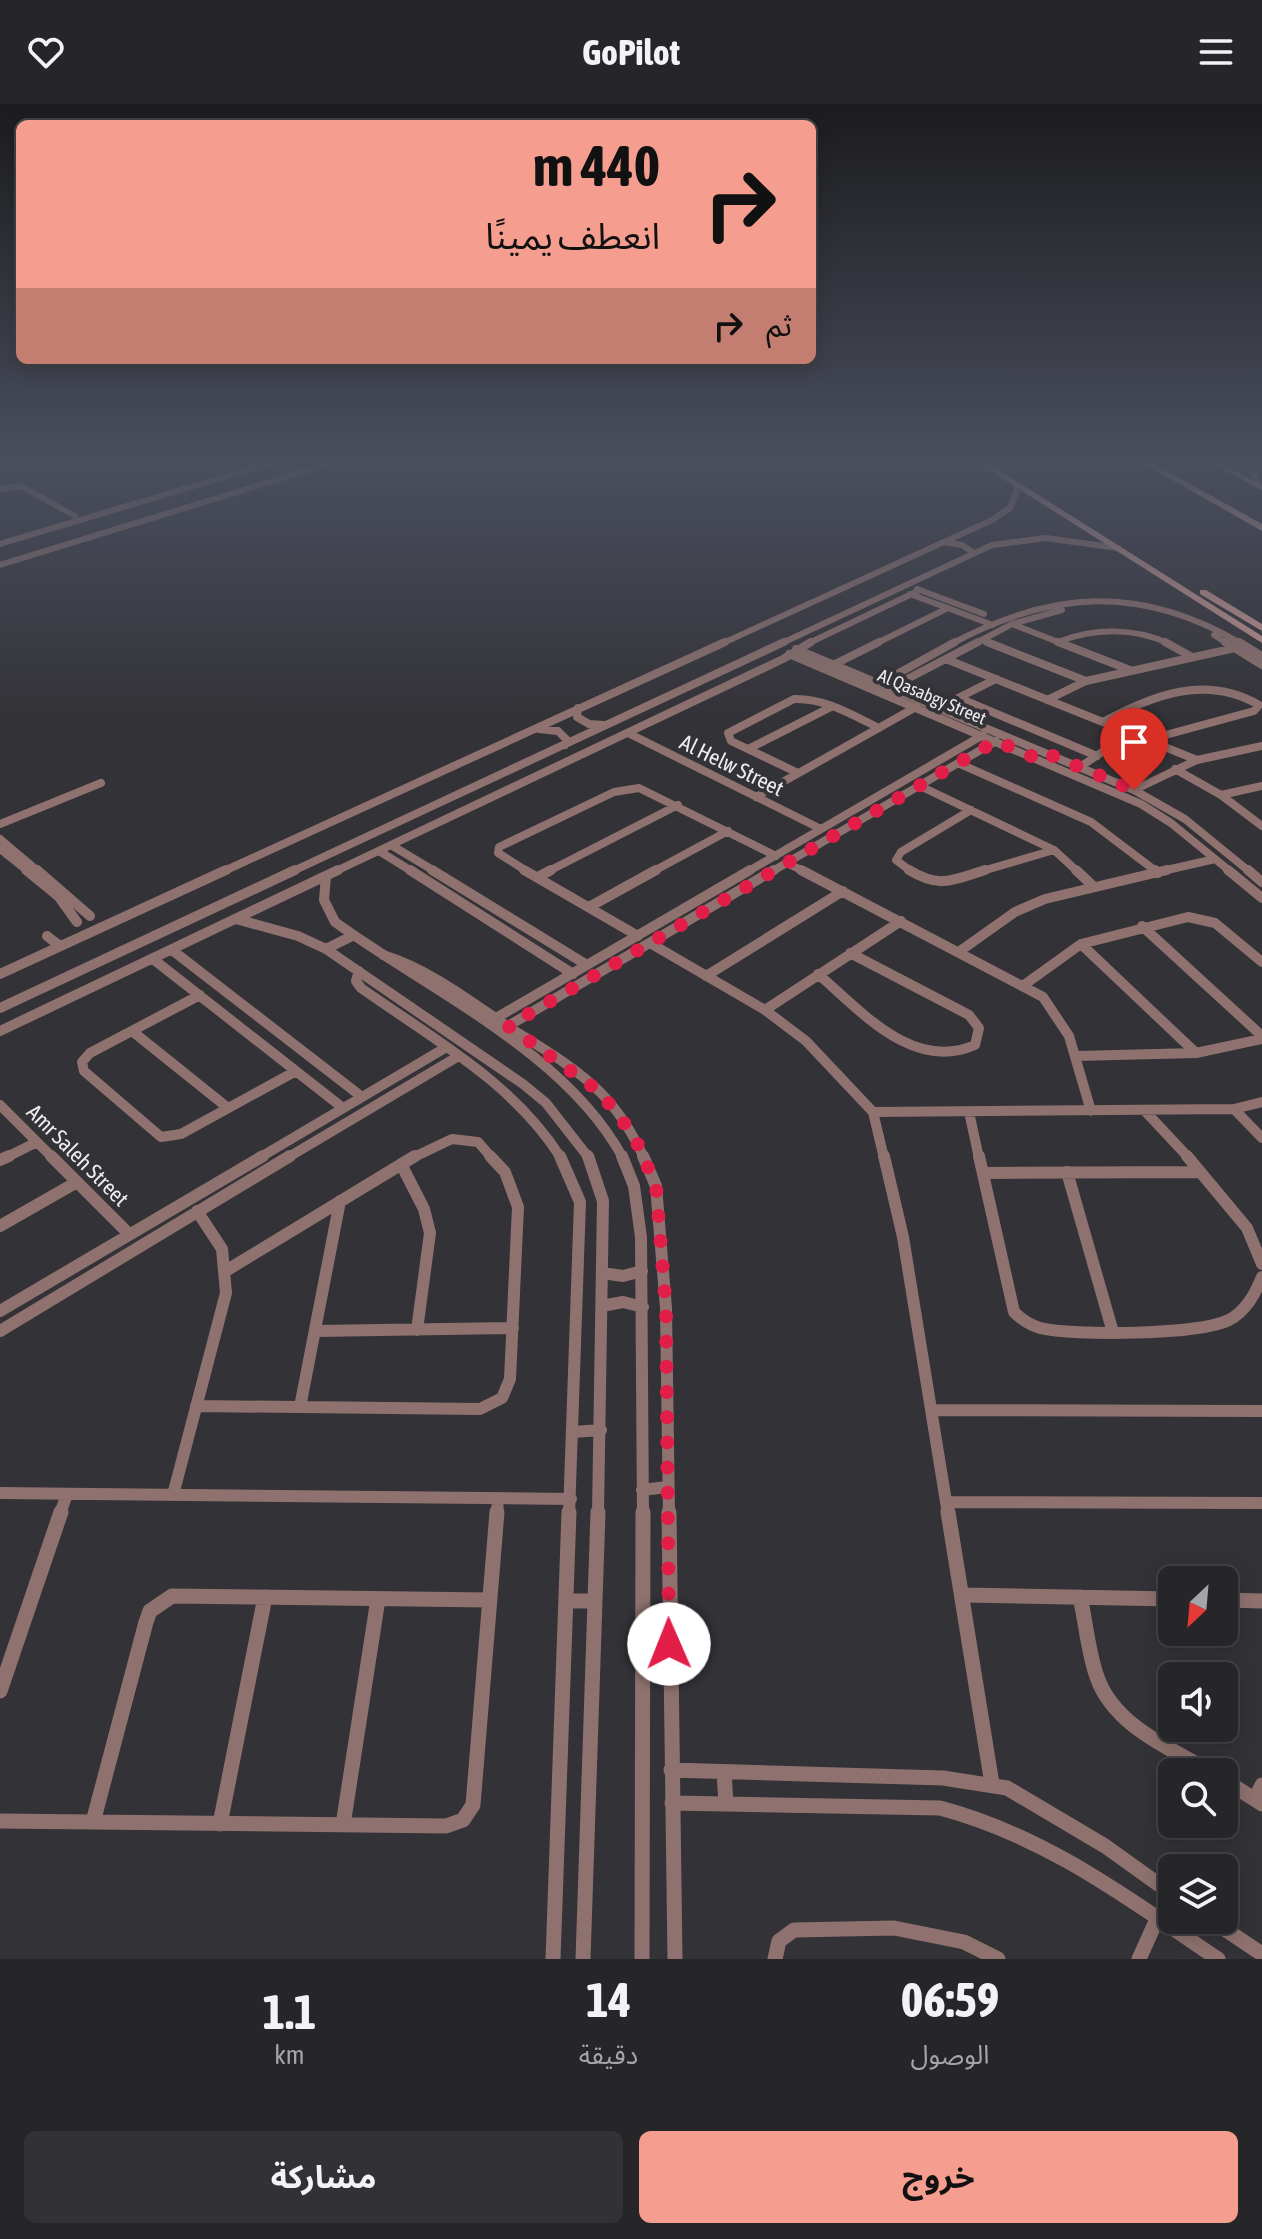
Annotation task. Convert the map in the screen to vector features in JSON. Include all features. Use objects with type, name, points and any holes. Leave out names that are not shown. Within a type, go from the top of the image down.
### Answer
[{"type":"main road","points":[[1126,547],[1262,628]]},
{"type":"main road","points":[[1118,548],[1262,640]]},
{"type":"street","points":[[0,559],[41,547]]},
{"type":"street","points":[[0,565],[60,547]]},
{"type":"street","points":[[0,974],[929,547]]},
{"type":"street","points":[[964,547],[974,553]]},
{"type":"street","points":[[0,1031],[628,733],[792,652],[990,547]]},
{"type":"street","points":[[1111,547],[1118,548]]},
{"type":"street","points":[[0,1008],[897,589],[912,590],[997,623]]},
{"type":"street","points":[[912,590],[948,608],[997,623]]},
{"type":"street","points":[[804,595],[815,599]]},
{"type":"street","points":[[879,684],[997,623],[1046,605],[1086,602],[1127,604],[1203,623],[1262,656]]},
{"type":"street","points":[[833,665],[948,608]]},
{"type":"street","points":[[890,688],[1012,624],[1056,610],[1127,610],[1181,621],[1262,665]]},
{"type":"street","points":[[1012,624],[1130,670]]},
{"type":"street","points":[[1058,642],[1092,632],[1126,633],[1169,643],[1192,657]]},
{"type":"street","points":[[982,640],[1086,681]]},
{"type":"street","points":[[1047,700],[1086,681],[1235,648]]},
{"type":"street","name":"Al Qasabgy Street","points":[[792,652],[1141,804],[1262,898]]},
{"type":"street","points":[[946,659],[1197,760]]},
{"type":"street","name":"Al Qasabgy Street","points":[[818,663],[833,665],[1134,790],[1185,819],[1262,882]]},
{"type":"street","points":[[938,708],[996,679]]},
{"type":"street","points":[[1103,722],[1164,696],[1217,687],[1235,690],[1259,705],[1258,710],[1147,740]]},
{"type":"street","points":[[959,698],[1097,756]]},
{"type":"street","points":[[798,773],[731,741],[728,733],[794,699],[816,700],[879,728]]},
{"type":"street","points":[[748,749],[831,707]]},
{"type":"street","points":[[756,797],[916,707]]},
{"type":"street","points":[[578,708],[577,717],[582,721],[607,725]]},
{"type":"street","points":[[551,711],[562,716]]},
{"type":"street","points":[[530,731],[558,731],[565,735],[565,745]]},
{"type":"street","name":"Al Helw Street","points":[[628,733],[821,829]]},
{"type":"street","points":[[1080,767],[1130,733]]},
{"type":"street","points":[[502,1022],[521,1004],[983,735]]},
{"type":"street","points":[[502,1022],[533,1011],[996,741]]},
{"type":"street","points":[[970,743],[984,748]]},
{"type":"street","points":[[1134,790],[1197,760],[1262,746]]},
{"type":"street","points":[[1031,756],[1039,750]]},
{"type":"street","points":[[958,763],[1091,822],[1158,873]]},
{"type":"street","points":[[1175,769],[1221,795],[1262,826]]},
{"type":"street","points":[[0,824],[101,783]]},
{"type":"street","points":[[920,786],[1054,850],[1094,887]]},
{"type":"street","points":[[1221,795],[1262,786]]},
{"type":"street","points":[[638,936],[500,855],[499,847],[621,789],[647,790],[776,856]]},
{"type":"street","points":[[460,794],[477,804]]},
{"type":"street","points":[[538,877],[678,805]]},
{"type":"street","points":[[971,810],[901,852],[896,860],[898,864],[928,882],[943,883],[1054,850]]},
{"type":"street","points":[[589,907],[728,831]]},
{"type":"street","points":[[0,839],[90,916]]},
{"type":"street","points":[[391,845],[587,965]]},
{"type":"street","points":[[0,849],[59,897],[77,922]]},
{"type":"street","points":[[379,851],[573,974]]},
{"type":"street","points":[[960,951],[1029,905],[1215,859]]},
{"type":"street","points":[[787,863],[1024,985],[1059,1013],[1076,1056],[1091,1111]]},
{"type":"street","points":[[326,876],[322,890],[325,907],[335,922],[543,1065],[591,1106],[628,1167],[635,1191],[643,1307],[642,1959]]},
{"type":"street","points":[[715,891],[728,898]]},
{"type":"street","points":[[706,976],[843,891]]},
{"type":"street","points":[[1024,985],[1081,944],[1142,926],[1188,917],[1207,920],[1222,927],[1262,962]]},
{"type":"street","points":[[236,919],[298,936],[326,949],[523,1084],[564,1122],[588,1156],[596,1175],[603,1201],[601,1430],[583,1959]]},
{"type":"street","points":[[765,1010],[901,921]]},
{"type":"street","points":[[1142,926],[1262,1038]]},
{"type":"street","points":[[47,936],[60,946]]},
{"type":"street","points":[[326,949],[352,936]]},
{"type":"street","points":[[650,943],[765,1010],[806,1041],[873,1112],[903,1237],[934,1410],[992,1784]]},
{"type":"street","points":[[1081,944],[1196,1053]]},
{"type":"street","points":[[172,950],[362,1097]]},
{"type":"street","points":[[818,974],[912,1048],[925,1053],[954,1055],[975,1045],[979,1028],[969,1015],[850,953]]},
{"type":"street","points":[[378,954],[407,962],[556,1058],[600,1092],[618,1113],[647,1160],[656,1186],[666,1308],[675,1959]]},
{"type":"street","points":[[153,959],[343,1108]]},
{"type":"street","points":[[359,971],[356,981],[361,988],[506,1092],[557,1145],[574,1179],[580,1202],[553,1959]]},
{"type":"street","points":[[63,979],[80,993]]},
{"type":"street","points":[[200,995],[90,1053],[82,1067],[151,1132],[161,1137],[181,1134],[296,1071]]},
{"type":"street","points":[[521,1004],[533,1011]]},
{"type":"street","points":[[132,1031],[228,1108]]},
{"type":"street","points":[[1076,1056],[1196,1053],[1262,1038]]},
{"type":"street","points":[[0,1311],[445,1048]]},
{"type":"street","points":[[0,1331],[457,1057]]},
{"type":"street","points":[[543,1065],[556,1058]]},
{"type":"street","points":[[420,1063],[433,1072]]},
{"type":"street","points":[[506,1092],[523,1084]]},
{"type":"street","points":[[873,1112],[1234,1109],[1262,1102]]},
{"type":"street","name":"Amr Saleh Street","points":[[0,1105],[128,1233]]},
{"type":"street","points":[[1234,1109],[1262,1138]]},
{"type":"street","points":[[1145,1111],[1254,1236],[1262,1264]]},
{"type":"street","points":[[969,1112],[1014,1314],[1041,1328],[1196,1330],[1226,1321],[1256,1295],[1262,1277]]},
{"type":"street","points":[[196,1406],[468,1409],[492,1405],[508,1389],[518,1207],[505,1172],[488,1150],[465,1139],[438,1143],[229,1269]]},
{"type":"street","points":[[0,1160],[37,1142]]},
{"type":"street","points":[[256,1159],[267,1169]]},
{"type":"street","points":[[401,1164],[424,1209],[430,1233],[417,1330]]},
{"type":"street","points":[[1067,1172],[1112,1329]]},
{"type":"street","points":[[983,1173],[1198,1172]]},
{"type":"street","points":[[0,1226],[77,1182]]},
{"type":"street","points":[[635,1191],[656,1186]]},
{"type":"street","points":[[300,1407],[340,1201]]},
{"type":"street","points":[[173,1495],[226,1293],[229,1269],[224,1246],[197,1211]]},
{"type":"street","points":[[602,1273],[623,1276],[642,1271]]},
{"type":"street","points":[[602,1306],[623,1302],[643,1307]]},
{"type":"street","points":[[315,1331],[513,1328]]},
{"type":"street","points":[[934,1410],[1262,1411]]},
{"type":"street","points":[[573,1432],[601,1430]]},
{"type":"street","points":[[642,1490],[667,1487]]},
{"type":"street","points":[[0,1493],[571,1499]]},
{"type":"street","points":[[0,1691],[67,1494]]},
{"type":"street","points":[[0,1821],[446,1826],[463,1820],[473,1805],[498,1498]]},
{"type":"street","points":[[949,1502],[1262,1503]]},
{"type":"street","points":[[964,1595],[1158,1599]]},
{"type":"street","points":[[93,1822],[150,1611],[172,1596],[490,1600]]},
{"type":"street","points":[[220,1824],[265,1597]]},
{"type":"street","points":[[1080,1597],[1097,1678],[1108,1699],[1133,1724],[1188,1758]]},
{"type":"street","points":[[343,1825],[378,1599]]},
{"type":"street","points":[[1238,1600],[1262,1601]]},
{"type":"street","points":[[566,1601],[593,1601]]},
{"type":"street","points":[[671,1770],[943,1778],[992,1784],[1019,1795],[1105,1846],[1158,1884]]},
{"type":"street","points":[[724,1772],[726,1804]]},
{"type":"street","points":[[1238,1786],[1260,1796]]},
{"type":"street","points":[[672,1803],[940,1808],[967,1813],[1045,1844],[1218,1959]]},
{"type":"street","points":[[1139,1959],[1157,1919]]},
{"type":"street","points":[[775,1959],[779,1941],[794,1930],[894,1928],[964,1942],[998,1959]]},
{"type":"street","points":[[1232,1934],[1262,1954]]},
{"type":"route","points":[[669,1644],[666,1308],[656,1186],[634,1136],[600,1092],[508,1026],[996,741],[1031,756],[1039,750],[1134,790]]}]
